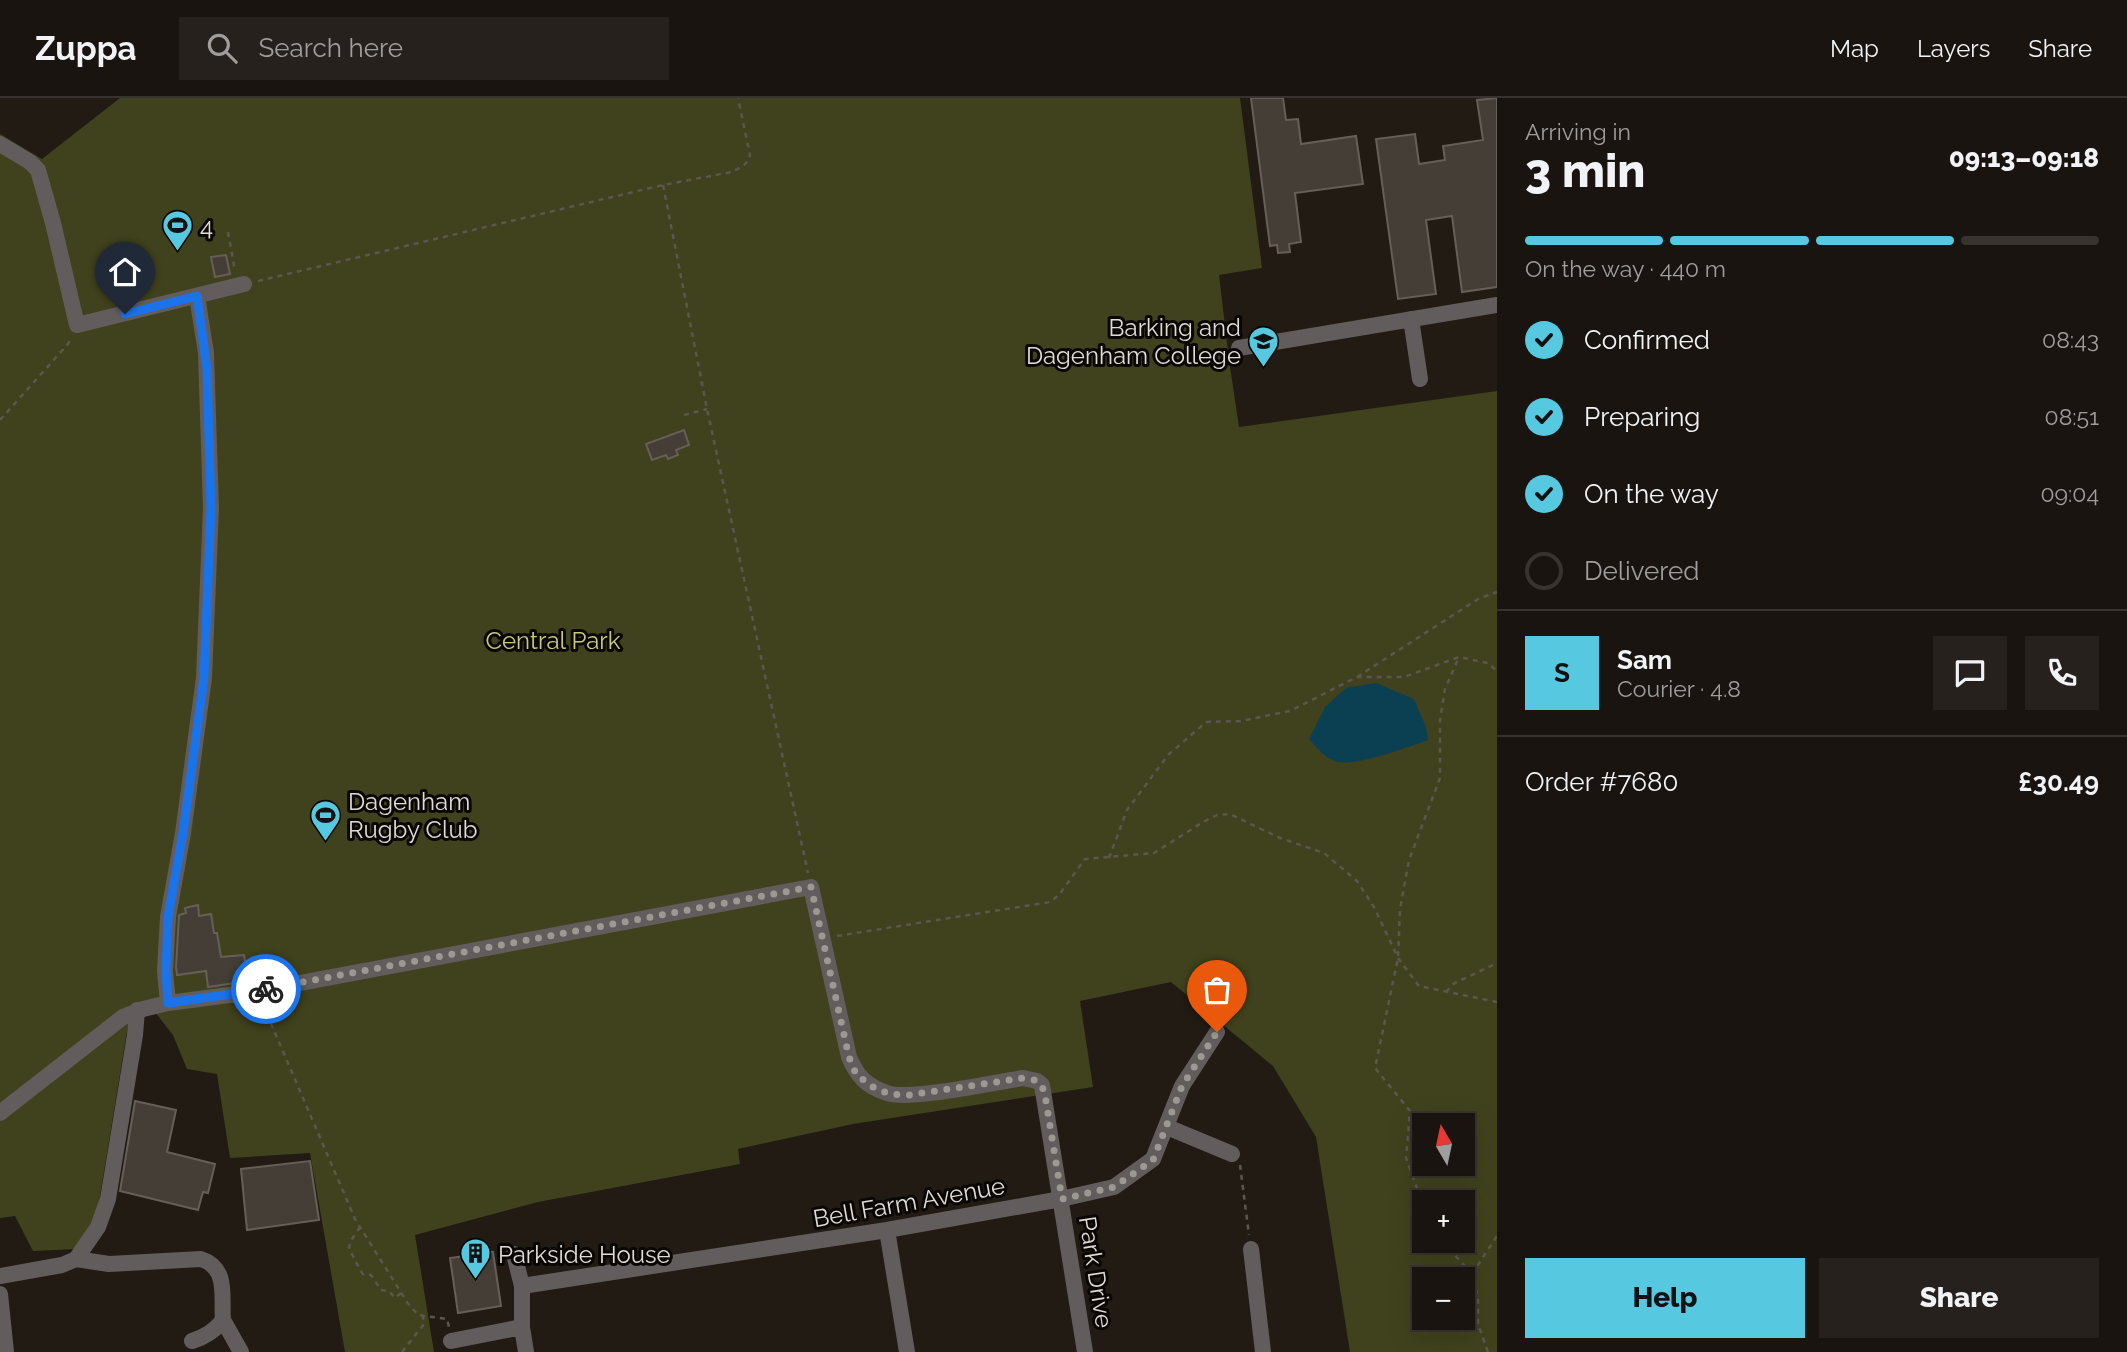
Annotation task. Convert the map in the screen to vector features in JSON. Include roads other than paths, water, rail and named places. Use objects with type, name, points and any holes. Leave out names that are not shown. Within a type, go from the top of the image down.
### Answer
[{"type":"street","points":[[0,144],[38,170],[77,325],[197,296],[240,279]]},
{"type":"street","points":[[0,1114],[123,1017],[137,1010],[168,1003],[168,917],[183,833],[204,678],[211,508],[207,364],[197,296]]},
{"type":"street","points":[[1239,348],[1497,305]]},
{"type":"street","points":[[1410,319],[1420,379]]},
{"type":"street","name":"Park Drive","points":[[168,1003],[255,991],[811,887],[849,1057],[856,1074],[871,1086],[889,1094],[900,1095],[1023,1078],[1042,1085],[1085,1352]]},
{"type":"street","points":[[0,1276],[62,1265],[76,1259],[99,1227],[108,1199],[137,1010]]},
{"type":"street","name":"Bell Farm Avenue","points":[[522,1286],[887,1230],[1062,1199],[1114,1187],[1153,1160],[1182,1086],[1217,1032]]},
{"type":"street","points":[[1167,1127],[1232,1154]]},
{"type":"street","points":[[887,1230],[907,1352]]},
{"type":"street","points":[[1251,1249],[1264,1352]]},
{"type":"street","points":[[514,1254],[522,1286],[522,1327],[526,1352]]},
{"type":"street","points":[[76,1259],[109,1264],[201,1259],[211,1262],[220,1279],[223,1321],[241,1352]]},
{"type":"street","points":[[0,1294],[6,1352]]},
{"type":"street","points":[[192,1341],[204,1337],[223,1321]]},
{"type":"street","points":[[451,1341],[522,1327]]},
{"type":"water","points":[[1376,683],[1414,699],[1426,727],[1428,740],[1354,762],[1335,761],[1327,757],[1309,739],[1325,707],[1346,688]]},
{"type":"place","name":"4","points":[[177,253]]},
{"type":"place","name":"Barking and Dagenham College","points":[[1264,368]]},
{"type":"place","name":"Dagenham Rugby Club","points":[[325,842]]},
{"type":"place","name":"Parkside House","points":[[475,1281]]},
{"type":"park label","name":"Central Park","points":[[553,640]]}]
